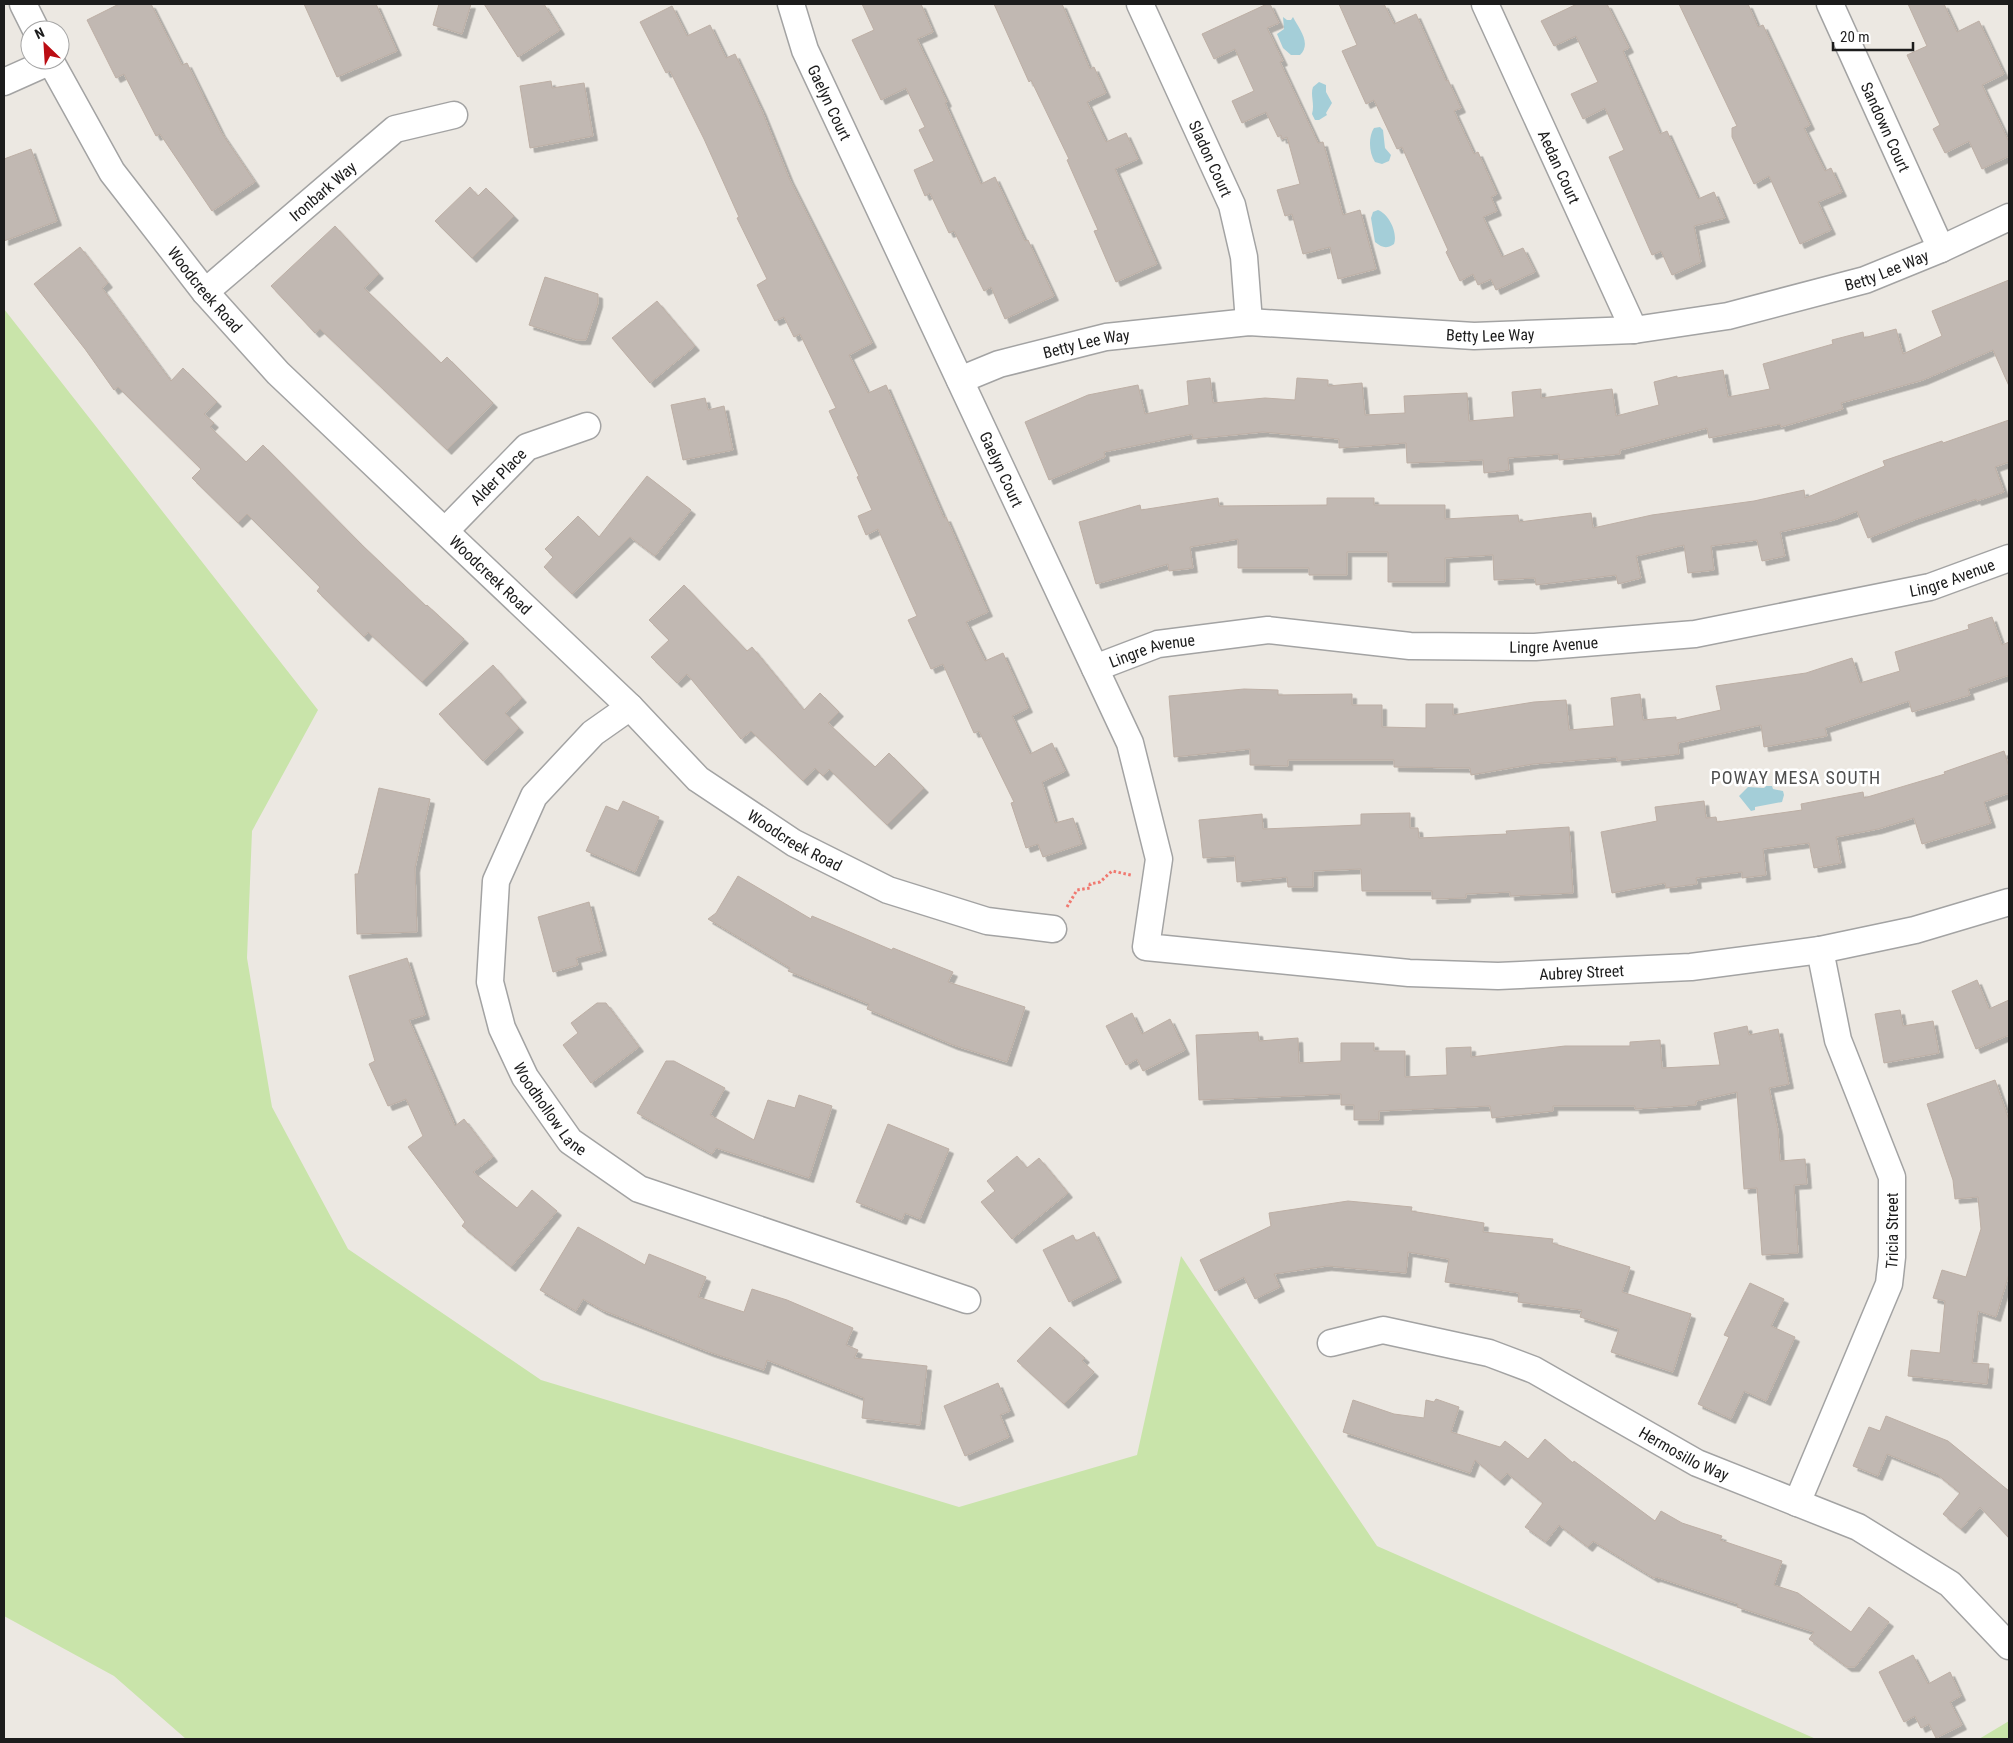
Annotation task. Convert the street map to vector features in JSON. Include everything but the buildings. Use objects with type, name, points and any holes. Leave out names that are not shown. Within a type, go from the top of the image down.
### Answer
[{"type":"street","points":[[24,4],[31,20]]},
{"type":"street","name":"Gaelyn Court","points":[[791,4],[805,50],[1130,743],[1159,860],[1146,947]]},
{"type":"street","name":"Sladon Court","points":[[1140,4],[1232,205],[1244,257],[1249,322]]},
{"type":"street","name":"Aedan Court","points":[[1485,4],[1634,330]]},
{"type":"street","name":"Sandown Court","points":[[1830,4],[1941,249]]},
{"type":"street","points":[[4,82],[31,70]]},
{"type":"street","name":"Woodcreek Road","points":[[56,70],[112,172],[205,292],[278,373],[630,707],[698,779],[794,844],[888,890],[987,921],[1053,929]]},
{"type":"street","name":"Ironbark Way","points":[[205,292],[395,129],[454,115]]},
{"type":"street","name":"Betty Lee Way","points":[[960,380],[999,364],[1106,337],[1249,322],[1474,336],[1634,330],[1728,316],[1865,280],[1941,249],[2009,217]]},
{"type":"street","name":"Alder Place","points":[[445,531],[527,447],[587,426]]},
{"type":"street","name":"Lingre Avenue","points":[[1095,668],[1158,644],[1268,630],[1410,646],[1535,647],[1695,634],[1930,587],[2009,558]]},
{"type":"street","name":"Woodhollow Lane","points":[[630,707],[593,734],[534,796],[496,881],[490,982],[502,1028],[525,1077],[570,1141],[639,1189],[967,1300]]},
{"type":"street","name":"Aubrey Street","points":[[1146,947],[1409,973],[1498,976],[1691,968],[1820,950],[1915,930],[2009,902]]},
{"type":"street","name":"Tricia Street","points":[[1797,1503],[1889,1284],[1892,1256],[1892,1177],[1838,1040],[1820,950]]},
{"type":"street","name":"Hermosillo Way","points":[[1331,1343],[1383,1330],[1489,1353],[1534,1370],[1696,1463],[1858,1527],[1950,1584],[2009,1646]]},
{"type":"path","points":[[1053,929],[1077,890],[1090,888],[1090,884],[1100,882],[1112,871],[1156,880]]},
{"type":"green space","points":[[4,309],[318,710],[252,831],[247,958],[272,1107],[348,1249],[541,1380],[959,1507],[1137,1455],[1181,1256],[1377,1546],[1816,1739],[186,1739],[114,1676],[4,1616]]},
{"type":"green space","points":[[2009,1721],[2009,1739],[1979,1739]]},
{"type":"water","points":[[1283,17],[1291,20],[1293,17],[1303,36],[1305,46],[1300,55],[1291,55],[1283,48],[1277,34],[1284,29]]},
{"type":"water","points":[[1319,82],[1326,85],[1326,92],[1332,103],[1326,113],[1327,115],[1319,120],[1315,120],[1312,114],[1312,90]]},
{"type":"water","points":[[1380,127],[1383,130],[1385,148],[1391,155],[1389,161],[1382,164],[1375,162],[1371,154],[1370,145],[1374,128]]},
{"type":"water","points":[[1378,210],[1386,215],[1394,229],[1394,244],[1389,247],[1382,247],[1375,242],[1371,218],[1373,212]]},
{"type":"water","points":[[1772,786],[1773,789],[1783,791],[1782,802],[1755,807],[1755,810],[1751,811],[1739,796],[1748,787],[1764,788]]},
{"type":"district","name":"POWAY MESA SOUTH","points":[[1796,777]]}]
